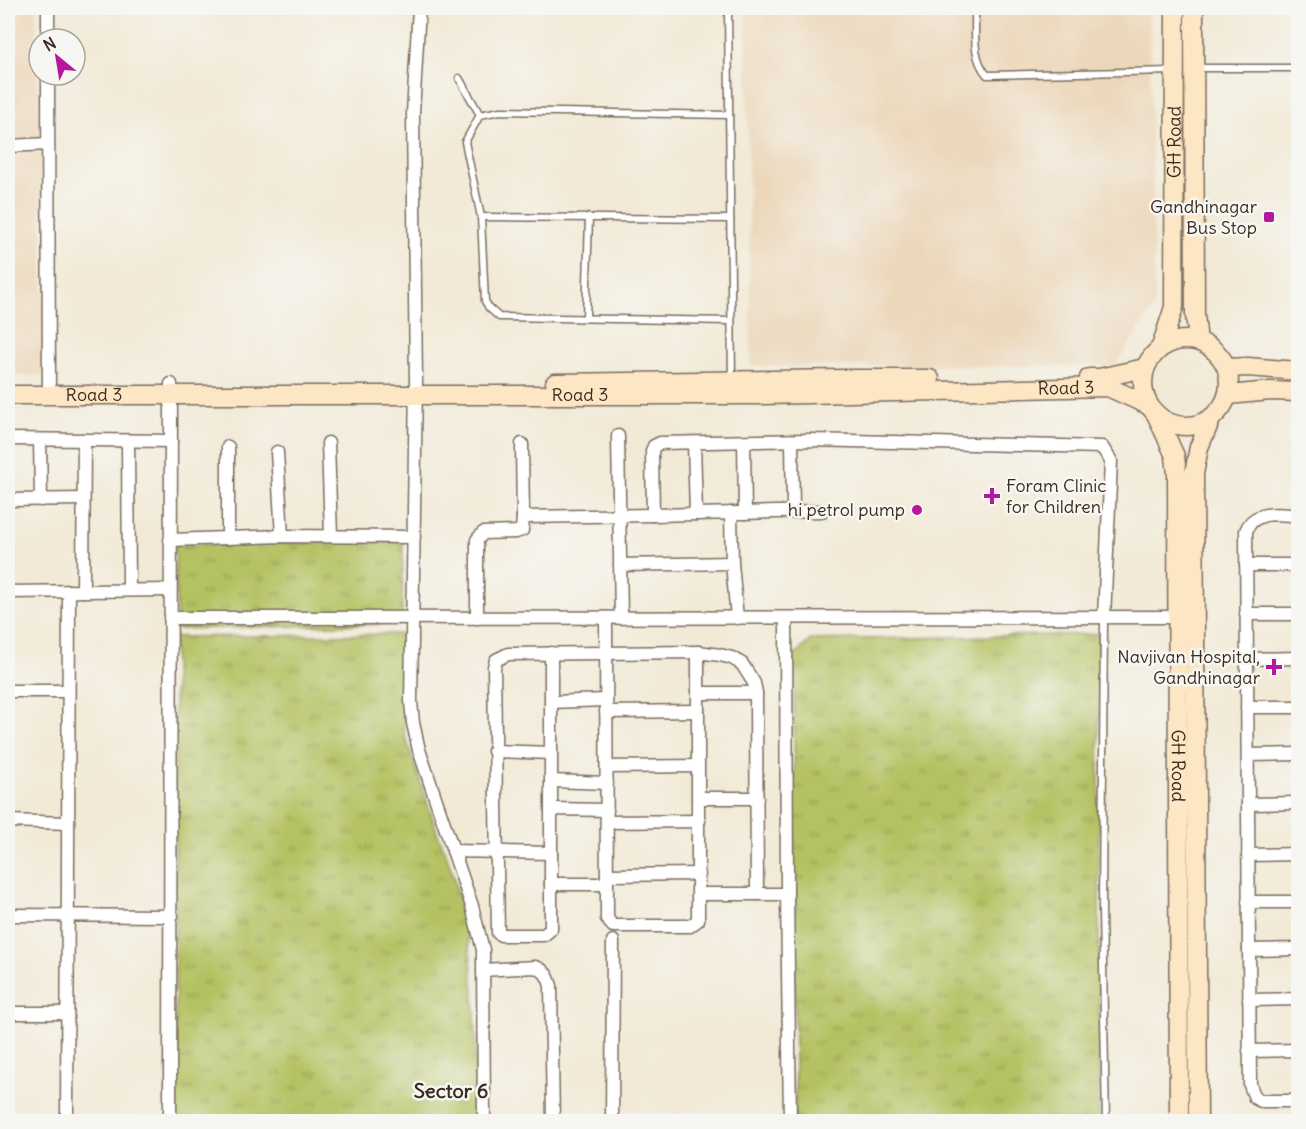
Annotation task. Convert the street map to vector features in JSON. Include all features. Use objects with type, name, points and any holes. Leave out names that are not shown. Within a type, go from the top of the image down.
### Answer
[{"type":"main road","name":"GH Road","points":[[1175,8],[1185,69],[1198,341]]},
{"type":"main road","name":"GH Road","points":[[1161,347],[1174,307],[1185,69],[1194,8]]},
{"type":"main road","points":[[1185,339],[1198,341],[1220,356],[1227,368],[1229,381],[1222,407],[1212,417],[1202,423],[1184,426],[1166,422],[1152,410],[1143,393],[1142,380],[1151,357],[1161,347],[1185,339]]},
{"type":"main road","points":[[1227,368],[1248,367],[1299,371]]},
{"type":"main road","name":"Road 3","points":[[732,388],[845,379],[1100,378],[1145,368]]},
{"type":"main road","name":"Road 3","points":[[8,384],[49,390]]},
{"type":"main road","name":"Road 3","points":[[8,395],[49,390],[171,389],[1108,387],[1152,410]]},
{"type":"main road","points":[[1227,395],[1270,391],[1299,392]]},
{"type":"main road","name":"GH Road","points":[[1152,410],[1175,456],[1177,475],[1179,1122]]},
{"type":"main road","name":"GH Road","points":[[1198,1122],[1194,474],[1198,447],[1212,417]]},
{"type":"street","points":[[48,8],[48,27]]},
{"type":"street","points":[[419,8],[413,113],[416,390],[411,701],[419,750],[478,924],[483,950],[484,1122]]},
{"type":"street","points":[[48,87],[49,390]]},
{"type":"street","points":[[8,146],[48,144]]},
{"type":"street","points":[[170,1122],[171,389]]},
{"type":"street","points":[[618,436],[621,618]]},
{"type":"street","points":[[8,440],[171,441]]},
{"type":"street","points":[[40,440],[41,500]]},
{"type":"street","points":[[83,591],[84,440]]},
{"type":"street","points":[[128,441],[129,590]]},
{"type":"street","points":[[653,515],[652,451],[654,446],[660,443],[792,441],[1102,447],[1111,461],[1104,618]]},
{"type":"street","points":[[792,441],[793,512]]},
{"type":"street","points":[[744,442],[745,513]]},
{"type":"street","points":[[328,443],[331,537]]},
{"type":"street","points":[[694,443],[696,514]]},
{"type":"street","points":[[477,618],[479,536],[483,533],[522,530],[522,444]]},
{"type":"street","points":[[228,447],[228,538]]},
{"type":"street","points":[[277,453],[282,536]]},
{"type":"street","points":[[8,500],[83,499]]},
{"type":"street","points":[[523,517],[822,511]]},
{"type":"street","points":[[732,513],[732,562],[737,618]]},
{"type":"street","points":[[1299,515],[1259,516],[1253,519],[1246,531],[1250,1085],[1255,1098],[1261,1101],[1299,1101]]},
{"type":"street","points":[[170,540],[282,536],[414,537]]},
{"type":"street","points":[[620,565],[732,562]]},
{"type":"street","points":[[1246,565],[1299,565]]},
{"type":"street","points":[[8,592],[170,590]]},
{"type":"street","points":[[67,1122],[69,591]]},
{"type":"street","points":[[1246,614],[1299,614]]},
{"type":"street","points":[[170,618],[1178,618]]},
{"type":"street","points":[[606,618],[607,919],[613,926],[690,926],[698,920],[698,652]]},
{"type":"street","points":[[786,618],[790,1122]]},
{"type":"street","points":[[551,653],[551,929],[544,935],[501,935],[498,933],[496,928],[494,667],[496,660],[508,654],[551,653],[698,652],[732,658],[742,664],[754,683],[756,693],[757,894]]},
{"type":"street","points":[[1247,659],[1299,658]]},
{"type":"street","points":[[8,691],[68,691]]},
{"type":"street","points":[[698,693],[756,693]]},
{"type":"street","points":[[551,702],[698,711]]},
{"type":"street","points":[[1247,707],[1299,707]]},
{"type":"street","points":[[494,751],[551,753]]},
{"type":"street","points":[[1248,755],[1299,754]]},
{"type":"street","points":[[607,767],[698,766]]},
{"type":"street","points":[[551,781],[607,783]]},
{"type":"street","points":[[698,798],[757,798]]},
{"type":"street","points":[[1248,804],[1299,803]]},
{"type":"street","points":[[551,809],[608,816],[699,821]]},
{"type":"street","points":[[8,821],[68,823]]},
{"type":"street","points":[[453,851],[551,853]]},
{"type":"street","points":[[1248,855],[1299,854]]},
{"type":"street","points":[[551,884],[699,874]]},
{"type":"street","points":[[699,894],[787,894]]},
{"type":"street","points":[[1248,902],[1299,902]]},
{"type":"street","points":[[8,915],[172,916]]},
{"type":"street","points":[[612,1122],[613,941]]},
{"type":"street","points":[[1249,950],[1299,949]]},
{"type":"street","points":[[483,970],[535,967],[542,969],[548,976],[551,986],[553,1122]]},
{"type":"street","points":[[1249,1000],[1299,999]]},
{"type":"street","points":[[8,1013],[67,1013]]},
{"type":"street","points":[[1249,1051],[1299,1050]]},
{"type":"lane","points":[[728,8],[732,388]]},
{"type":"lane","points":[[975,8],[976,54],[979,66],[987,75],[1299,68]]},
{"type":"lane","points":[[459,78],[480,115]]},
{"type":"lane","points":[[729,115],[500,111],[480,115],[465,142],[481,217],[485,301],[499,317],[731,321]]},
{"type":"lane","points":[[481,217],[730,219]]},
{"type":"lane","points":[[586,318],[589,217]]},
{"type":"lane","points":[[1104,618],[1102,910],[1106,1122]]},
{"type":"shaded area","points":[[8,8],[36,8],[37,27],[27,27],[27,87],[38,87],[46,376],[8,375]]},
{"type":"shaded area","points":[[746,8],[1149,8],[1155,305],[1115,366],[751,366]]},
{"type":"green space","points":[[403,541],[402,623],[177,629],[175,545]]},
{"type":"green space","points":[[402,634],[404,732],[439,838],[450,863],[469,947],[475,1004],[475,1121],[176,1121],[174,637]]},
{"type":"green space","points":[[1099,634],[1099,1121],[795,1121],[794,656],[810,640]]},
{"type":"place","name":"Gandhinagar Bus Stop","points":[[1269,217]]},
{"type":"place","name":"Foram Clinic for Children","points":[[992,496]]},
{"type":"place","name":"hi petrol pump","points":[[917,510]]},
{"type":"place","name":"Navjivan Hospital, Gandhinagar","points":[[1274,667]]},
{"type":"district","name":"Sector 6","points":[[451,1091]]}]
